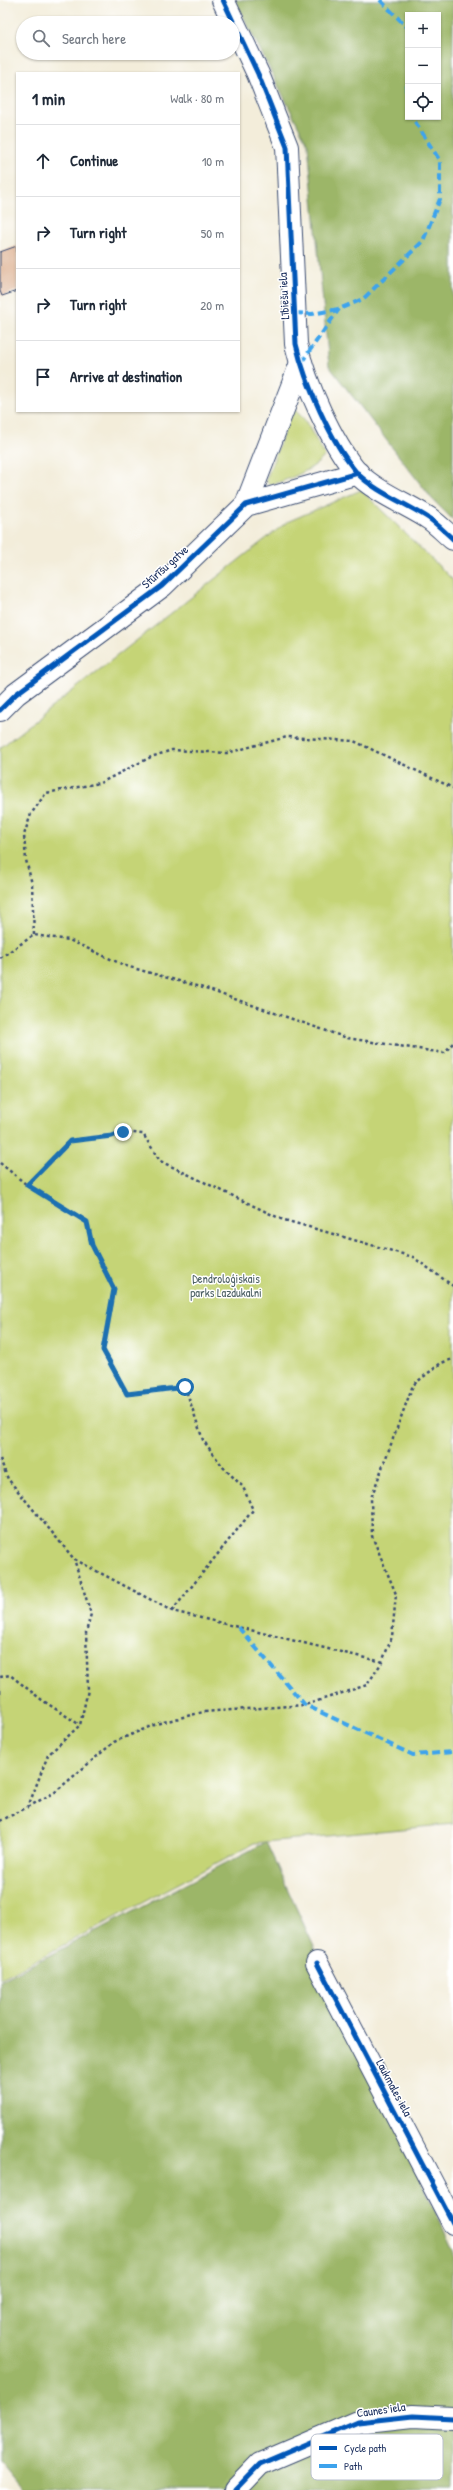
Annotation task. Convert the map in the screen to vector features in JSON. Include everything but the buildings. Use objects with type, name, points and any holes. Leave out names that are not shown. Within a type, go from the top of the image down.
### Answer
[{"type":"street","name":"Lībiešu iela","points":[[223,0],[231,16]]},
{"type":"street","name":"Lībiešu iela","points":[[240,36],[258,74],[287,147],[296,344],[301,363],[326,424],[358,473],[392,497],[430,519],[453,539]]},
{"type":"street","points":[[246,505],[301,363]]},
{"type":"street","name":"Stūrīšu gatve","points":[[0,710],[16,694],[162,586],[246,505],[358,473]]},
{"type":"street","name":"Laukmales iela","points":[[317,1963],[453,2222]]},
{"type":"street","name":"Caunes iela","points":[[330,2434],[358,2422],[413,2416],[453,2418]]},
{"type":"street","name":"Caunes iela","points":[[235,2490],[260,2464],[311,2442]]},
{"type":"path","points":[[34,935],[32,884],[26,860],[24,835],[31,814],[46,793],[100,783],[151,757],[172,750],[227,753],[287,737],[354,741],[453,788]]},
{"type":"path","points":[[0,958],[34,935],[69,940],[126,966],[200,987],[347,1038],[444,1053],[453,1043]]},
{"type":"path","points":[[27,1185],[70,1141],[112,1136],[132,1131],[143,1134],[160,1161],[281,1219],[413,1257],[453,1286]]},
{"type":"path","points":[[0,1163],[27,1185],[87,1222],[92,1245],[114,1289],[103,1350],[127,1394],[185,1387],[202,1440],[223,1467],[244,1488],[253,1510],[172,1611]]},
{"type":"path","points":[[0,1821],[55,1792],[114,1742],[156,1724],[202,1712],[305,1706],[367,1685],[382,1662],[392,1637],[396,1594],[372,1536],[371,1498],[413,1385],[441,1363],[453,1359]]},
{"type":"path","points":[[0,1459],[8,1479],[74,1559],[91,1614],[86,1632],[88,1690],[80,1725],[48,1755],[28,1807]]},
{"type":"path","points":[[74,1559],[172,1611],[382,1662]]},
{"type":"path","points":[[0,1677],[10,1675],[42,1700],[80,1725]]},
{"type":"green space","points":[[235,0],[453,0],[453,520],[432,499],[329,366],[308,145]]},
{"type":"green space","points":[[293,408],[304,419],[325,455],[315,465],[308,469],[291,478],[269,485],[266,480]]},
{"type":"green space","name":"Dendroloģiskais parks Lazdukalni","points":[[361,490],[453,580],[453,1824],[254,1843],[0,1979],[0,748],[287,522]]},
{"type":"green space","points":[[266,1842],[453,2250],[453,2490],[23,2490],[0,2462],[0,1981]]},
{"type":"marked path","points":[[380,0],[405,25]]},
{"type":"marked path","points":[[295,313],[312,314],[339,309],[363,299],[423,241],[440,199],[440,161],[414,120]]},
{"type":"marked path","points":[[301,363],[339,309]]},
{"type":"marked path","points":[[238,1627],[305,1705],[413,1755],[453,1752]]},
{"type":"cycle path","points":[[223,0],[231,16]]},
{"type":"cycle path","points":[[240,36],[258,74],[287,147],[296,344],[312,394],[338,445],[357,473],[364,480],[382,492],[430,519],[453,539]]},
{"type":"cycle path","points":[[0,710],[16,694],[162,586],[246,505],[358,473]]},
{"type":"cycle path","points":[[317,1963],[453,2223]]},
{"type":"cycle path","points":[[330,2434],[358,2422],[413,2416],[453,2418]]},
{"type":"cycle path","points":[[235,2490],[260,2464],[311,2442]]},
{"type":"route","points":[[123,1132],[112,1136],[70,1141],[27,1185],[87,1222],[92,1245],[114,1289],[103,1350],[127,1394],[185,1387]]}]
